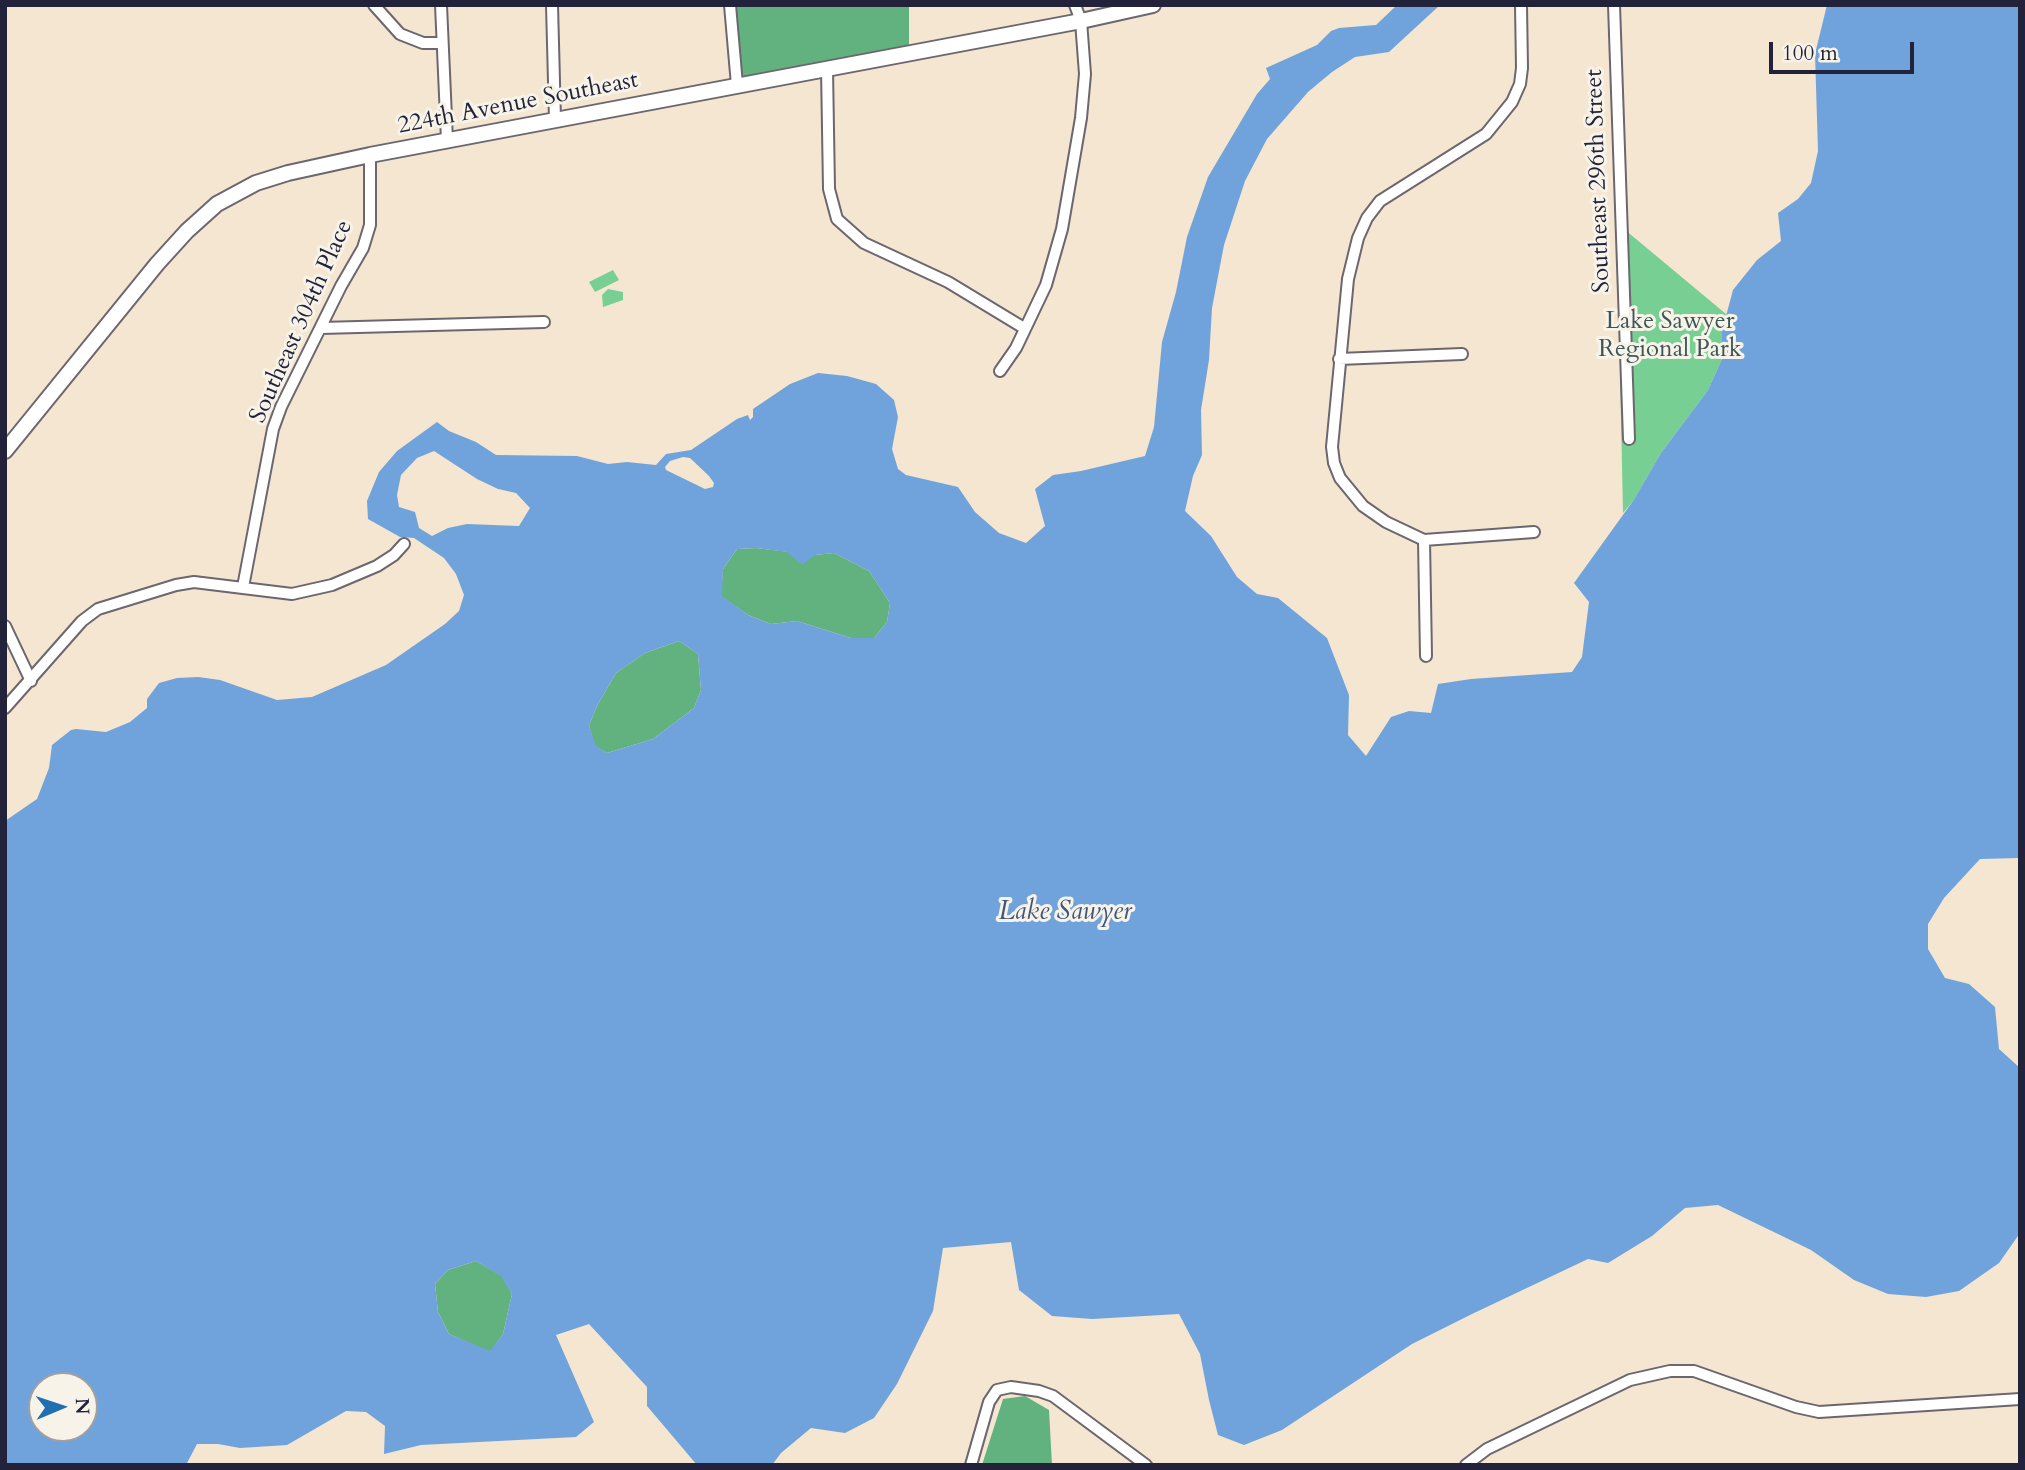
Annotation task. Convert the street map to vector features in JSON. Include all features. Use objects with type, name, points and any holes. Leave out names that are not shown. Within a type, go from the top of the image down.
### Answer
[{"type":"street","points":[[374,5],[400,34],[423,43],[442,43]]},
{"type":"street","points":[[441,5],[447,140]]},
{"type":"street","points":[[552,5],[555,120]]},
{"type":"street","points":[[730,5],[737,85]]},
{"type":"street","points":[[1000,371],[1016,348],[1046,285],[1062,226],[1081,118],[1084,84],[1081,21],[1075,5]]},
{"type":"street","name":"224th Avenue Southeast","points":[[5,451],[157,264],[206,212],[241,190],[270,178],[370,155],[1081,21],[1153,5]]},
{"type":"street","points":[[1521,5],[1522,68],[1520,84],[1512,102],[1486,134],[1380,201],[1367,218],[1358,238],[1348,279],[1332,447],[1340,478],[1363,506],[1386,522],[1424,540],[1534,532]]},
{"type":"street","name":"Southeast 296th Street","points":[[1614,5],[1629,439]]},
{"type":"street","points":[[827,69],[829,189],[837,219],[864,243],[948,282],[1024,328]]},
{"type":"street","name":"Southeast 304th Place","points":[[243,587],[273,429],[281,407],[363,248],[370,225],[370,155]]},
{"type":"street","points":[[321,327],[544,322]]},
{"type":"street","points":[[1339,359],[1462,354]]},
{"type":"street","points":[[1424,540],[1426,656]]},
{"type":"street","points":[[5,708],[82,621],[98,609],[194,582],[292,594],[332,585],[377,566],[394,555],[404,544]]},
{"type":"street","points":[[5,626],[31,681]]},
{"type":"street","points":[[1466,1465],[1487,1449],[1620,1384],[1670,1371],[1694,1371],[1796,1407],[1819,1412],[2020,1399]]},
{"type":"street","points":[[971,1465],[989,1402],[997,1390],[1011,1387],[1053,1396],[1146,1465]]},
{"type":"green space","points":[[734,5],[909,5],[909,47],[737,85]]},
{"type":"green space","name":"Lake Sawyer Regional Park","points":[[1617,228],[1624,229],[1726,314],[1722,331],[1722,359],[1708,390],[1661,453],[1623,513]]},
{"type":"green space","points":[[613,270],[619,280],[595,292],[589,282]]},
{"type":"green space","points":[[608,289],[623,292],[623,300],[603,307],[602,295]]},
{"type":"green space","points":[[756,548],[815,555],[834,553],[869,571],[890,603],[887,622],[874,638],[851,638],[797,621],[771,624],[748,615],[721,596],[723,569],[737,549]]},
{"type":"green space","points":[[679,641],[698,654],[701,690],[694,708],[653,739],[607,753],[595,746],[589,725],[616,673],[645,653]]},
{"type":"green space","points":[[476,1261],[502,1276],[512,1294],[503,1334],[490,1352],[449,1334],[438,1312],[435,1284],[448,1270]]},
{"type":"green space","points":[[1025,1396],[1049,1410],[1052,1465],[982,1465],[1003,1399]]},
{"type":"water","name":"Lake Sawyer","points":[[1397,5],[1440,5],[1389,52],[1355,57],[1308,92],[1267,139],[1245,181],[1224,245],[1212,308],[1209,360],[1201,410],[1202,455],[1193,476],[1185,511],[1211,536],[1237,577],[1257,594],[1278,598],[1327,638],[1349,695],[1348,735],[1366,756],[1391,717],[1409,711],[1431,713],[1438,684],[1572,672],[1582,657],[1589,602],[1574,583],[1633,501],[1661,453],[1708,390],[1722,359],[1722,331],[1733,290],[1757,260],[1781,241],[1778,213],[1798,199],[1811,183],[1818,151],[1815,54],[1827,5],[2020,5],[2020,858],[1980,859],[1944,898],[1928,924],[1928,949],[1945,978],[1969,984],[1995,1007],[1999,1049],[2020,1068],[2020,1233],[1999,1263],[1959,1291],[1926,1297],[1888,1294],[1854,1280],[1811,1250],[1718,1205],[1685,1208],[1652,1236],[1608,1263],[1588,1259],[1412,1344],[1282,1430],[1244,1445],[1218,1435],[1200,1354],[1179,1314],[1092,1319],[1052,1316],[1019,1290],[1011,1242],[943,1248],[933,1311],[897,1384],[874,1418],[845,1433],[811,1428],[781,1453],[772,1465],[697,1465],[647,1406],[647,1387],[589,1324],[556,1335],[594,1422],[576,1437],[421,1445],[384,1454],[385,1426],[366,1412],[346,1411],[287,1445],[240,1448],[197,1444],[186,1465],[5,1465],[5,821],[37,799],[49,768],[52,745],[71,730],[106,732],[130,722],[147,708],[147,699],[159,683],[177,678],[220,680],[277,700],[312,697],[386,665],[445,624],[459,611],[464,595],[456,574],[444,558],[414,538],[400,537],[368,519],[367,501],[379,472],[397,451],[437,422],[496,455],[577,456],[608,464],[627,462],[656,465],[666,454],[691,450],[737,419],[748,415],[750,420],[753,417],[753,409],[790,384],[818,373],[847,376],[876,384],[894,400],[898,417],[892,449],[898,469],[906,475],[958,487],[975,512],[999,533],[1026,543],[1045,526],[1035,489],[1053,475],[1145,456],[1154,427],[1162,342],[1187,237],[1208,177],[1257,94],[1270,79],[1266,68],[1317,45],[1331,31],[1376,25]],"holes":[[[434,451],[477,479],[498,489],[516,493],[530,508],[519,526],[467,524],[448,528],[432,536],[419,528],[415,512],[399,507],[397,495],[401,475],[417,458]],[[690,458],[709,476],[714,483],[713,487],[705,489],[666,470],[665,467],[670,461]],[[756,548],[787,552],[802,565],[815,555],[834,553],[869,571],[890,603],[887,622],[874,638],[851,638],[797,621],[771,624],[748,615],[722,596],[723,569],[737,549]],[[679,641],[698,654],[701,690],[694,708],[653,739],[607,753],[596,746],[589,725],[616,673],[645,653]],[[476,1261],[501,1276],[512,1294],[503,1334],[490,1351],[449,1334],[438,1312],[435,1284],[448,1270]]]}]
